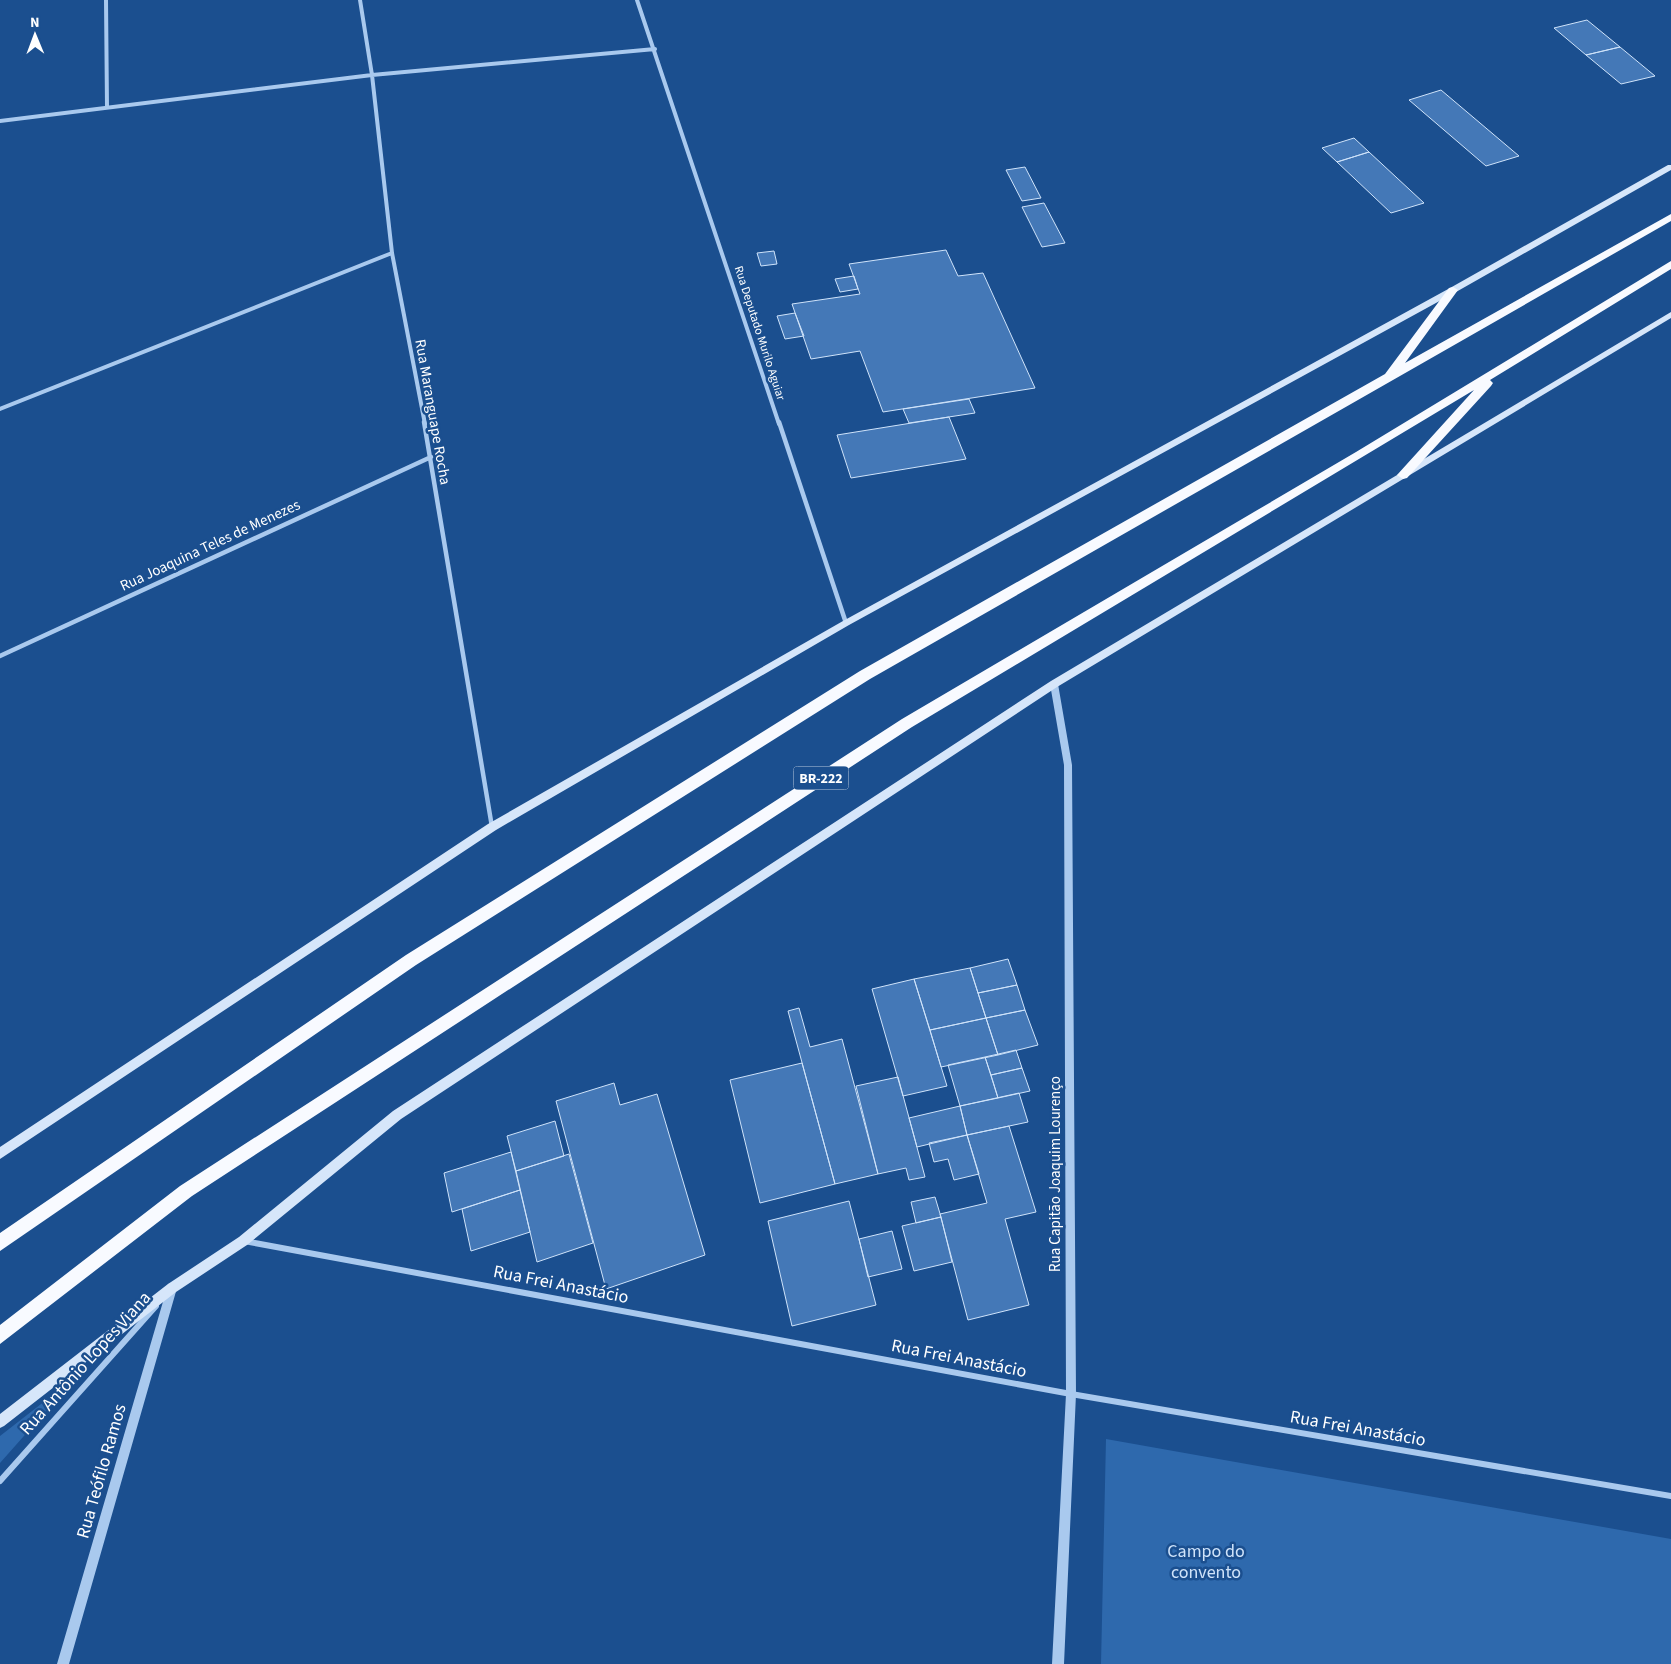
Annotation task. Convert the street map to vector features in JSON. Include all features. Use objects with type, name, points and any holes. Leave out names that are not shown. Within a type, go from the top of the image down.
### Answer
[{"type":"highway","points":[[0,1243],[411,960],[865,675],[1671,217]]},
{"type":"highway","name":"BR-222","points":[[0,1336],[186,1191],[898,728],[1360,455],[1671,264]]},
{"type":"highway","points":[[1386,380],[1453,290]]},
{"type":"highway","points":[[1403,475],[1499,370]]},
{"type":"main road","points":[[0,1154],[492,827],[846,623],[1453,290],[1671,167]]},
{"type":"main road","points":[[0,1422],[172,1288],[243,1240],[397,1115],[1054,684],[1671,315]]},
{"type":"street","points":[[106,0],[107,107]]},
{"type":"street","name":"Rua Maranguape Rocha","points":[[360,0],[372,75],[392,253],[431,457],[492,827]]},
{"type":"street","name":"Rua Deputado Murilo Aguiar","points":[[638,0],[846,623]]},
{"type":"street","points":[[0,121],[372,75],[655,49]]},
{"type":"street","points":[[0,409],[392,253]]},
{"type":"street","name":"Rua Joaquina Teles de Menezes","points":[[0,656],[431,457]]},
{"type":"street","name":"Rua Capitão Joaquim Lourenço","points":[[1054,684],[1068,765],[1071,1394],[1058,1664]]},
{"type":"street","name":"Rua Frei Anastácio","points":[[243,1240],[1071,1394],[1671,1496]]},
{"type":"street","name":"Rua Antônio Lopes Viana","points":[[0,1481],[172,1288]]},
{"type":"street","name":"Rua Teófilo Ramos","points":[[63,1664],[172,1288]]},
{"type":"green space","points":[[77,1376],[0,1463],[0,1436]]},
{"type":"green space","name":"Campo do convento","points":[[1106,1439],[1671,1539],[1671,1664],[1101,1664]]},
{"type":"building","points":[[1587,20],[1620,47],[1586,55],[1554,28]]},
{"type":"building","points":[[1620,47],[1655,76],[1621,84],[1586,55]]},
{"type":"building","points":[[1441,90],[1519,156],[1486,166],[1409,100]]},
{"type":"building","points":[[1354,138],[1369,152],[1337,162],[1322,148]]},
{"type":"building","points":[[1369,152],[1424,203],[1391,213],[1337,162]]},
{"type":"building","points":[[1025,167],[1041,198],[1022,201],[1006,170]]},
{"type":"building","points":[[1044,203],[1065,243],[1042,247],[1022,207]]},
{"type":"building","points":[[946,250],[958,276],[983,273],[1035,388],[883,412],[860,351],[811,359],[792,304],[860,294],[849,264]]},
{"type":"building","points":[[774,251],[777,264],[761,266],[757,253]]},
{"type":"building","points":[[854,276],[858,289],[840,292],[835,279]]},
{"type":"building","points":[[795,313],[804,336],[785,339],[777,316]]},
{"type":"building","points":[[969,399],[975,413],[909,423],[903,409]]},
{"type":"building","points":[[949,417],[966,459],[851,478],[837,435]]},
{"type":"building","points":[[1008,959],[1017,985],[978,993],[970,968]]},
{"type":"building","points":[[970,968],[986,1018],[930,1030],[914,979]]},
{"type":"building","points":[[914,979],[947,1086],[903,1096],[872,989]]},
{"type":"building","points":[[1017,985],[1025,1010],[986,1018],[978,993]]},
{"type":"building","points":[[799,1008],[810,1047],[842,1039],[878,1174],[835,1184],[788,1011]]},
{"type":"building","points":[[1025,1010],[1038,1045],[998,1055],[986,1018]]},
{"type":"building","points":[[986,1018],[998,1055],[941,1067],[930,1030]]},
{"type":"building","points":[[1016,1050],[1022,1068],[991,1075],[985,1057]]},
{"type":"building","points":[[985,1057],[998,1098],[960,1106],[948,1065]]},
{"type":"building","points":[[802,1063],[835,1184],[760,1203],[730,1080]]},
{"type":"building","points":[[1022,1068],[1030,1091],[998,1098],[991,1075]]},
{"type":"building","points":[[898,1077],[925,1177],[909,1180],[906,1168],[878,1174],[856,1086]]},
{"type":"building","points":[[614,1083],[620,1105],[657,1094],[705,1255],[606,1289],[556,1101]]},
{"type":"building","points":[[1019,1093],[1028,1122],[967,1135],[960,1106]]},
{"type":"building","points":[[960,1106],[967,1135],[917,1147],[909,1118]]},
{"type":"building","points":[[555,1121],[564,1156],[516,1171],[507,1136]]},
{"type":"building","points":[[1009,1126],[1036,1212],[1005,1219],[1029,1305],[968,1320],[940,1214],[987,1203],[967,1135]]},
{"type":"building","points":[[967,1135],[979,1174],[954,1180],[948,1159],[934,1162],[929,1143]]},
{"type":"building","points":[[511,1152],[520,1190],[452,1212],[444,1173]]},
{"type":"building","points":[[569,1154],[593,1243],[537,1262],[516,1171]]},
{"type":"building","points":[[520,1190],[530,1232],[471,1251],[462,1209]]},
{"type":"building","points":[[935,1197],[941,1217],[916,1223],[911,1202]]},
{"type":"building","points":[[849,1201],[876,1305],[792,1326],[768,1221]]},
{"type":"building","points":[[941,1217],[952,1262],[914,1271],[902,1226]]},
{"type":"building","points":[[892,1231],[902,1269],[868,1277],[859,1239]]}]
